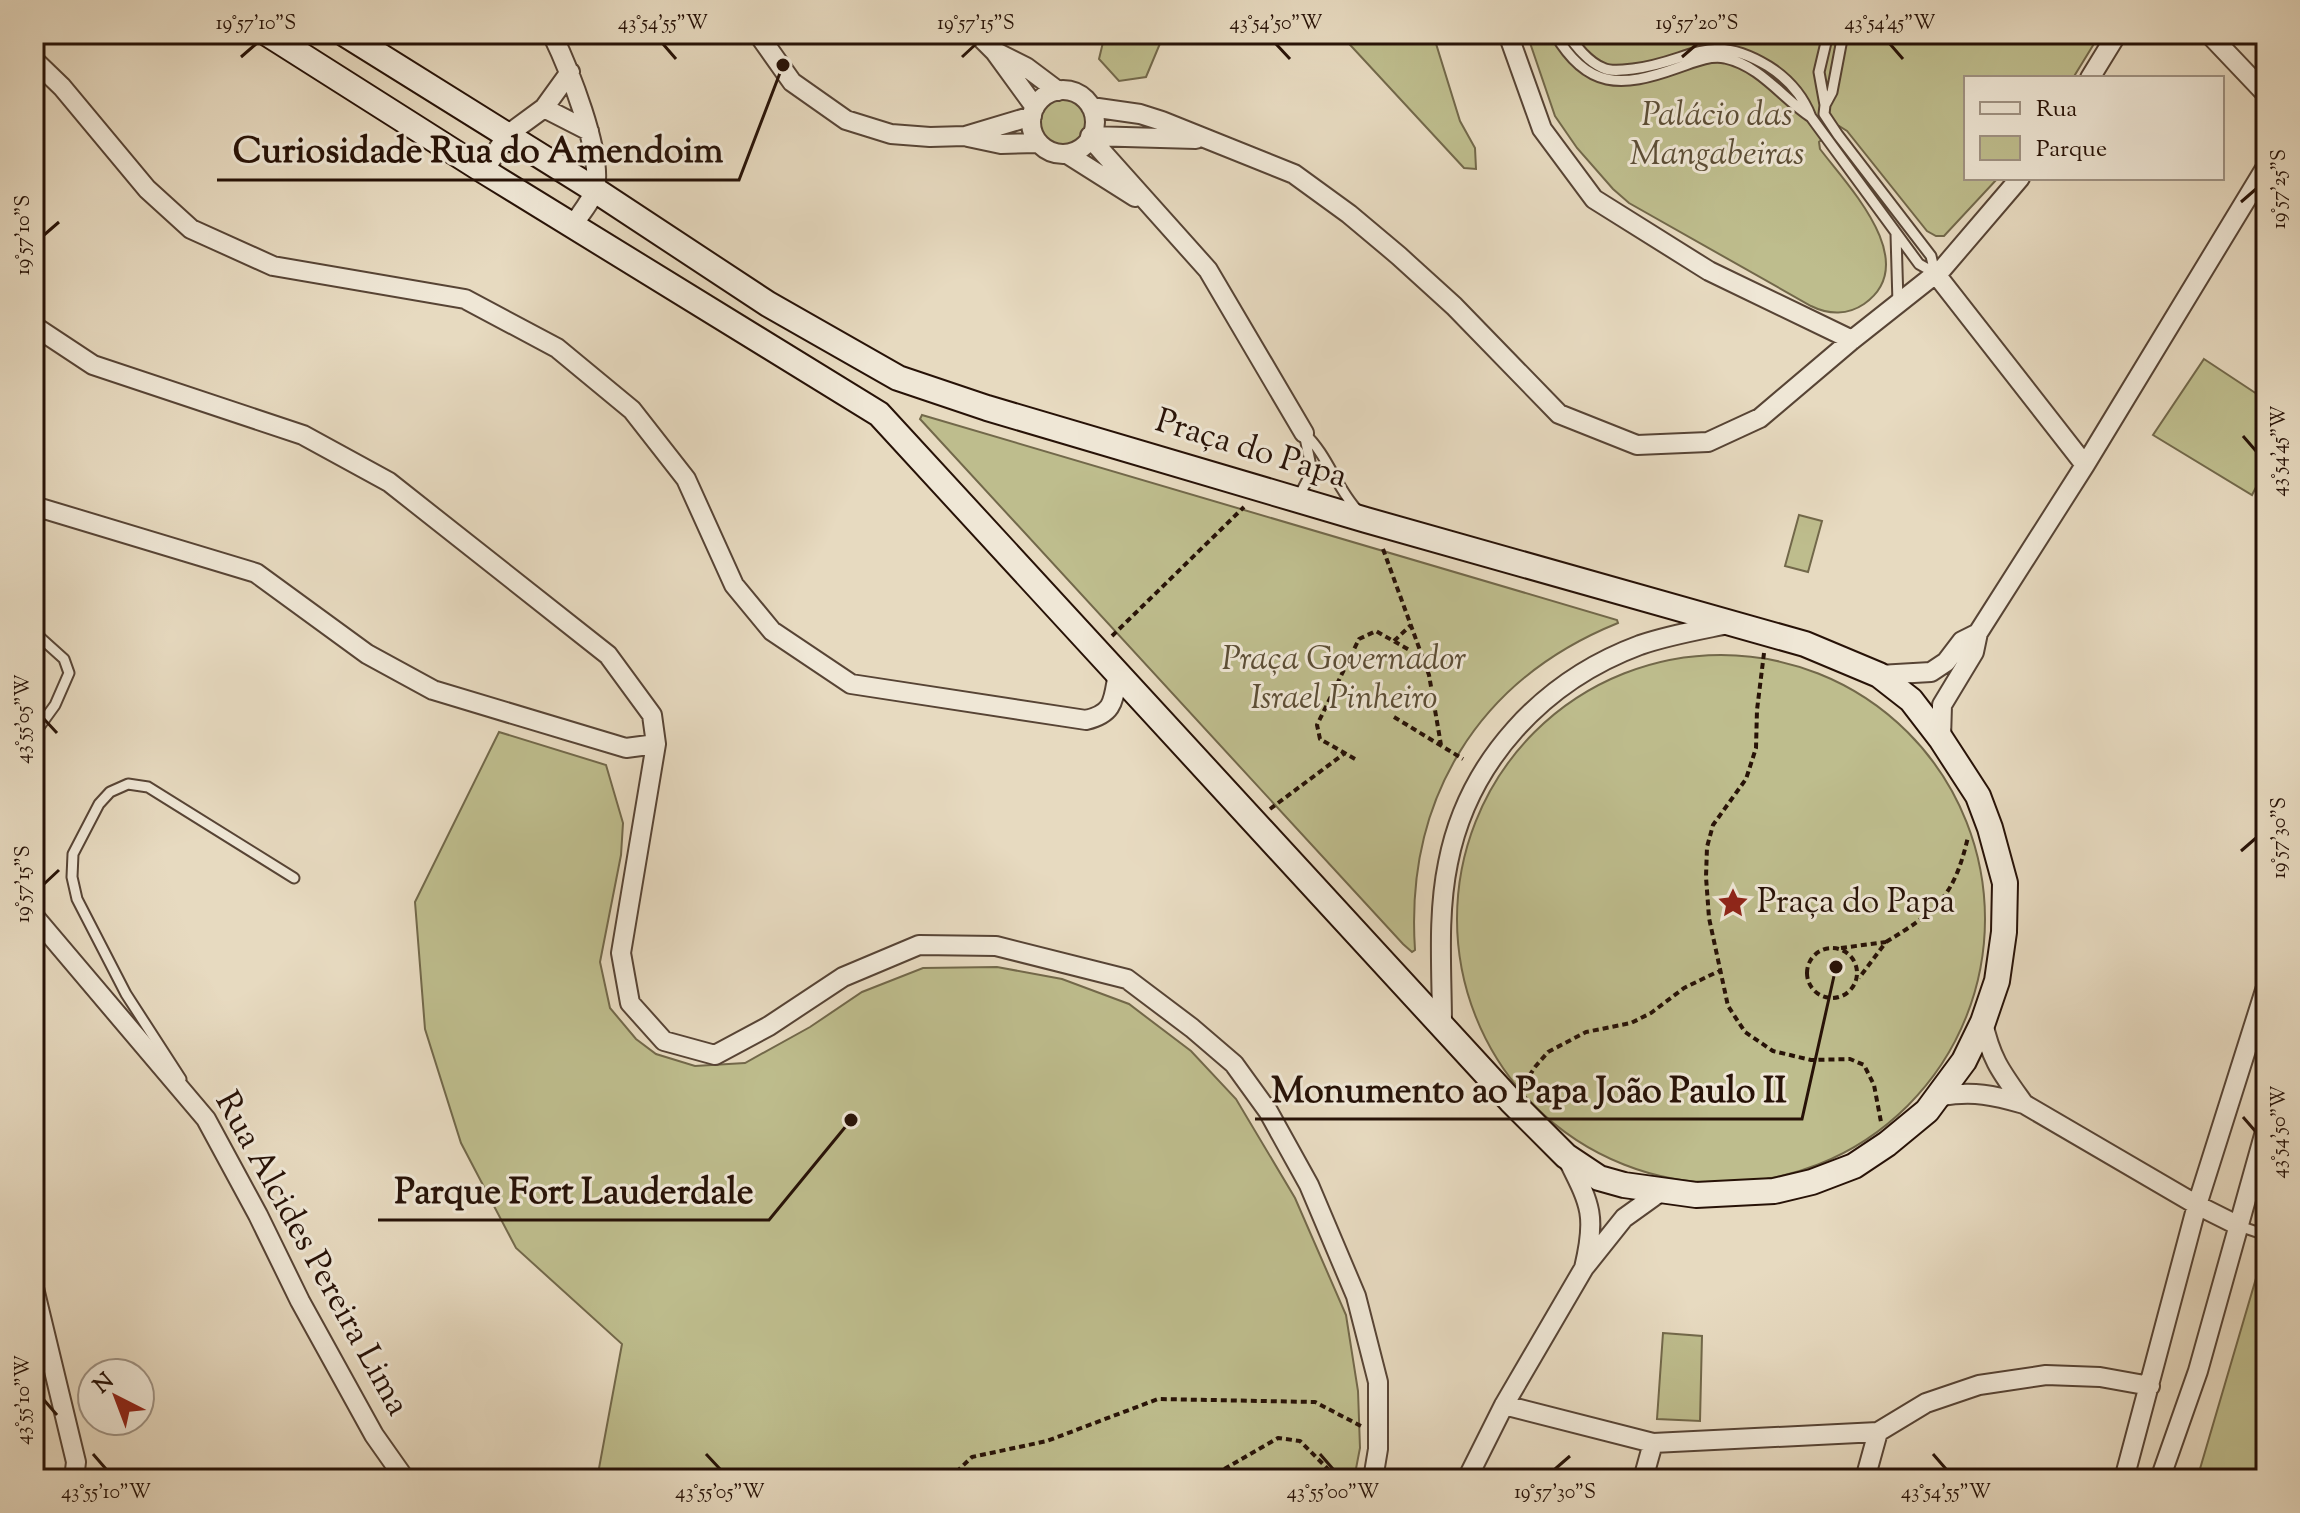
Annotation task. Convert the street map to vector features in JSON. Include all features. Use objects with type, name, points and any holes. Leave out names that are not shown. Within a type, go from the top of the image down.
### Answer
[{"type":"street","name":"Praça do Papa","points":[[268,34],[879,414],[1511,1101],[1566,1156],[1599,1178],[1624,1185],[1696,1195],[1774,1191],[1812,1182],[1854,1166],[1887,1144],[1941,1096],[1964,1061],[1983,1022],[1997,981],[2004,932],[2005,883],[1978,796],[1911,700],[1879,675],[1805,644],[1366,520],[987,408],[898,378],[768,304],[595,190],[345,34]]},
{"type":"street","points":[[552,34],[570,72],[589,131],[596,172],[595,190],[573,225]]},
{"type":"street","points":[[758,34],[792,82],[846,120],[891,134],[965,136],[1001,144],[1038,143]]},
{"type":"street","points":[[977,34],[995,52],[1033,112],[1033,135],[1038,143],[1046,150],[1067,154],[1154,209]]},
{"type":"street","points":[[1508,34],[1542,129],[1594,199],[1709,271],[1852,340]]},
{"type":"street","points":[[2091,76],[2117,34]]},
{"type":"street","points":[[2209,34],[2266,94]]},
{"type":"street","points":[[995,52],[1026,67],[1058,91]]},
{"type":"street","points":[[34,60],[62,87],[147,189],[191,229],[273,266],[465,299],[557,348],[632,410],[686,479],[734,585],[772,631],[851,684],[1086,720],[1103,716],[1112,705],[1118,673]]},
{"type":"street","points":[[484,171],[507,135],[544,108],[570,72]]},
{"type":"street","points":[[965,136],[1033,112],[1049,94],[1058,91],[1077,94],[1091,107],[1140,114],[1294,174],[1399,256],[1454,306],[1559,414],[1637,445],[1708,442],[1760,418],[1943,268],[2018,180]]},
{"type":"street","points":[[1067,154],[1077,151],[1090,137],[1094,126],[1091,107]]},
{"type":"street","points":[[544,108],[589,131]]},
{"type":"street","points":[[1090,137],[1211,140]]},
{"type":"street","points":[[1090,137],[1208,270],[1304,433]]},
{"type":"street","points":[[1941,739],[1942,705],[1974,652],[1978,633],[2085,465],[2266,167]]},
{"type":"street","points":[[1935,273],[2085,465]]},
{"type":"street","points":[[34,326],[93,365],[303,435],[389,482],[608,655],[652,715],[656,744],[621,953],[630,1003],[664,1041],[715,1055],[769,1026],[843,977],[919,945],[996,946],[1127,979],[1234,1064],[1268,1111],[1309,1185],[1356,1296],[1378,1382],[1378,1435],[1373,1479]]},
{"type":"street","points":[[879,414],[898,378]]},
{"type":"street","points":[[34,506],[256,573],[367,654],[433,690],[626,748],[656,744]]},
{"type":"street","points":[[1442,1026],[1442,914],[1448,863],[1459,823],[1481,774],[1505,739],[1532,709],[1561,687],[1602,664],[1638,646],[1731,623]]},
{"type":"street","points":[[1879,675],[1931,672],[1946,662],[1962,641],[1978,633]]},
{"type":"street","name":"Rua Alcides Pereira Lima","points":[[34,916],[206,1119],[300,1301],[374,1435],[405,1479]]},
{"type":"street","points":[[2124,1479],[2197,1205],[2266,987]]},
{"type":"street","points":[[1983,1022],[1989,1051],[1996,1065],[2024,1104]]},
{"type":"street","points":[[1941,1096],[1987,1093],[2024,1104],[2197,1205],[2239,1226]]},
{"type":"street","points":[[2160,1479],[2198,1371],[2266,1128]]},
{"type":"street","points":[[1566,1156],[1588,1199],[1592,1217],[1592,1234],[1584,1268]]},
{"type":"street","points":[[1467,1479],[1504,1405],[1584,1268],[1624,1218],[1663,1190]]},
{"type":"street","points":[[34,1288],[76,1462],[74,1479]]},
{"type":"street","points":[[1504,1405],[1653,1443],[1878,1432],[1926,1403],[1979,1385],[2046,1375],[2100,1377],[2150,1386]]},
{"type":"street","points":[[1865,1479],[1878,1432]]},
{"type":"street","points":[[1643,1479],[1653,1443]]},
{"type":"lane","points":[[1555,34],[1577,64],[1593,76],[1609,81],[1654,76],[1716,57],[1755,70],[1811,117],[1919,264],[1935,273]]},
{"type":"lane","points":[[1567,34],[1587,57],[1601,68],[1610,70],[1660,65],[1704,49],[1729,49],[1753,58],[1778,73],[1805,100],[1811,117]]},
{"type":"lane","points":[[1828,34],[1819,72],[1824,114],[1931,256],[1935,273]]},
{"type":"lane","points":[[1825,105],[1832,92],[1843,34]]},
{"type":"lane","points":[[1896,234],[1898,303]]},
{"type":"lane","points":[[1297,499],[1312,471],[1304,433]]},
{"type":"lane","points":[[1304,433],[1316,444],[1348,501],[1366,520]]},
{"type":"lane","points":[[34,632],[64,659],[69,673],[55,705],[34,734]]},
{"type":"lane","points":[[185,1094],[179,1074],[126,994],[77,899],[72,877],[73,854],[99,804],[110,792],[128,784],[148,787],[294,878]]},
{"type":"lane","points":[[2239,1226],[2266,1235]]},
{"type":"path","points":[[1112,636],[1247,504]]},
{"type":"path","points":[[1381,543],[1429,675],[1441,745]]},
{"type":"path","points":[[1394,641],[1411,625]]},
{"type":"path","points":[[1355,759],[1320,739],[1317,725],[1359,639],[1376,631],[1411,651]]},
{"type":"path","points":[[1767,634],[1757,710],[1756,748],[1746,779],[1713,825],[1707,847],[1709,918],[1728,1006],[1745,1032],[1773,1051],[1811,1060],[1850,1059],[1864,1065],[1874,1085],[1887,1144]]},
{"type":"path","points":[[1394,717],[1463,759]]},
{"type":"path","points":[[1270,809],[1345,753]]},
{"type":"path","points":[[1886,942],[1844,995],[1821,996],[1810,986],[1807,970],[1815,955],[1830,948],[1886,942],[1924,920],[1943,901],[1965,851],[1978,796]]},
{"type":"path","points":[[1839,949],[1847,953],[1856,967],[1855,983]]},
{"type":"path","points":[[1511,1101],[1548,1052],[1586,1032],[1631,1023],[1651,1013],[1684,988],[1721,970]]},
{"type":"path","points":[[949,1479],[972,1457],[1047,1441],[1158,1399],[1315,1402],[1378,1435]]},
{"type":"path","points":[[1207,1479],[1278,1438],[1300,1441],[1338,1479]]},
{"type":"green space","points":[[1105,34],[1164,34],[1146,77],[1119,81],[1099,59]]},
{"type":"green space","points":[[1340,34],[1433,34],[1460,121],[1475,148],[1476,169],[1464,168]]},
{"type":"green space","name":"Palácio das Mangabeiras","points":[[1527,34],[2100,34],[2074,76],[1964,76],[1964,180],[1996,180],[1944,236],[1927,231],[1847,131],[1839,126],[1819,142],[1820,149],[1862,203],[1883,247],[1886,268],[1880,287],[1864,304],[1852,310],[1825,311],[1811,306],[1629,203],[1577,148],[1555,116]]},
{"type":"green space","points":[[1062,98],[1079,105],[1086,122],[1079,139],[1062,146],[1045,139],[1038,122],[1045,105]]},
{"type":"green space","points":[[2204,359],[2266,400],[2266,468],[2252,495],[2153,435]]},
{"type":"green space","name":"Praça Governador Israel Pinheiro","points":[[922,415],[1617,620],[1618,623],[1568,647],[1525,677],[1489,712],[1460,752],[1438,796],[1423,844],[1415,895],[1415,950],[1412,952],[1403,944],[920,419]]},
{"type":"green space","points":[[1799,515],[1822,521],[1808,572],[1785,566]]},
{"type":"green space","name":"Praça Governador Israel Pinheiro","points":[[1721,655],[1772,660],[1822,675],[1867,700],[1907,733],[1940,773],[1965,818],[1980,868],[1985,919],[1980,970],[1965,1020],[1940,1065],[1907,1105],[1867,1138],[1822,1163],[1772,1178],[1721,1183],[1670,1178],[1620,1163],[1575,1138],[1535,1105],[1502,1065],[1477,1020],[1462,970],[1457,919],[1462,868],[1477,818],[1502,773],[1535,733],[1575,700],[1620,675],[1670,660]]},
{"type":"green space","points":[[499,732],[606,765],[623,823],[621,855],[600,962],[610,1008],[636,1039],[656,1054],[695,1066],[745,1063],[810,1027],[862,992],[923,968],[997,967],[1062,979],[1129,1004],[1191,1051],[1236,1099],[1295,1198],[1346,1315],[1358,1391],[1360,1448],[1354,1479],[597,1479],[622,1344],[516,1248],[461,1143],[425,1029],[415,902]]},
{"type":"green space","points":[[2266,1270],[2266,1479],[2197,1479],[2257,1275]]},
{"type":"green space","points":[[1663,1333],[1702,1336],[1700,1421],[1657,1419]]},
{"type":"place","name":"Curiosidade Rua do Amendoim","points":[[783,65]]},
{"type":"place","name":"Praça do Papa","points":[[1733,903]]},
{"type":"place","name":"Monumento ao Papa João Paulo II","points":[[1836,967]]},
{"type":"place","name":"Parque Fort Lauderdale","points":[[851,1120]]}]
